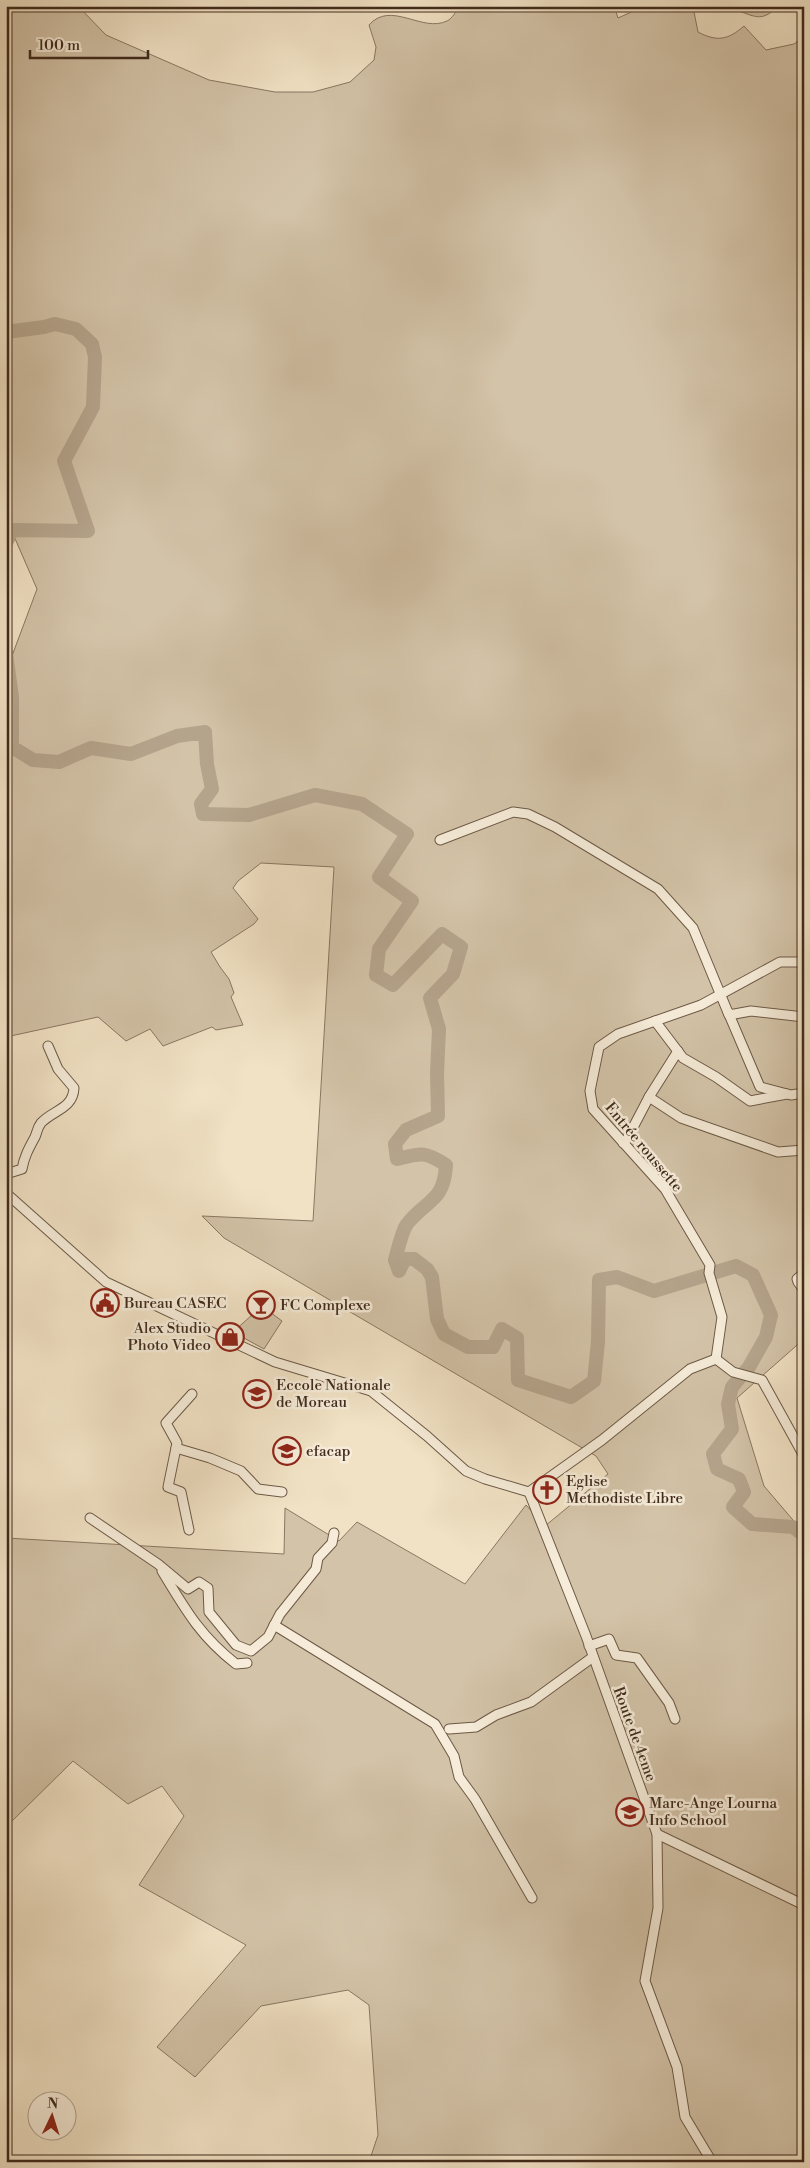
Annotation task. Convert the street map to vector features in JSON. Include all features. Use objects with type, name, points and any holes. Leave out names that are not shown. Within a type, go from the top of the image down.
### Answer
[{"type":"street","points":[[440,840],[513,812],[528,814],[556,827],[658,888],[693,928],[760,1087],[791,1095],[804,1093]]},
{"type":"street","name":"Entrée roussette","points":[[716,1359],[722,1317],[709,1273],[710,1265],[665,1189],[592,1109],[590,1091],[599,1047],[618,1034],[701,1005],[780,962],[804,962]]},
{"type":"street","points":[[728,1012],[729,1015],[751,1011],[804,1017]]},
{"type":"street","points":[[655,1021],[683,1058],[716,1077],[750,1101],[787,1094]]},
{"type":"street","points":[[6,1174],[22,1170],[23,1160],[42,1122],[70,1103],[74,1096],[74,1088],[58,1069],[48,1046]]},
{"type":"street","points":[[623,1144],[649,1097],[678,1051]]},
{"type":"street","points":[[649,1097],[681,1118],[778,1152],[804,1150]]},
{"type":"street","points":[[6,1193],[106,1282],[275,1362],[370,1391],[466,1471],[485,1479],[529,1492],[602,1440],[690,1369],[716,1359],[733,1372],[762,1380],[804,1456]]},
{"type":"street","points":[[189,1530],[181,1492],[168,1487],[177,1443],[166,1423],[192,1394]]},
{"type":"street","points":[[176,1448],[210,1458],[241,1471],[258,1489],[282,1492]]},
{"type":"street","name":"Route de 4eme","points":[[529,1492],[589,1646],[657,1834],[658,1908],[645,1981],[677,2067],[684,2117],[712,2162]]},
{"type":"street","points":[[90,1518],[158,1564],[188,1588],[199,1582],[208,1588],[209,1612],[236,1645],[251,1651],[268,1637],[280,1614],[316,1569],[318,1558],[332,1543],[334,1533]]},
{"type":"street","points":[[158,1564],[190,1619],[221,1652],[236,1664],[247,1663]]},
{"type":"street","points":[[274,1625],[435,1724],[454,1756],[459,1777],[475,1799],[532,1898]]},
{"type":"street","points":[[589,1646],[609,1639],[616,1655],[637,1658],[669,1703],[675,1719]]},
{"type":"street","points":[[449,1729],[476,1727],[496,1715],[531,1702],[593,1657]]},
{"type":"street","points":[[657,1834],[804,1905]]},
{"type":"shaded area","points":[[6,6],[78,6],[106,35],[209,80],[275,92],[313,92],[350,82],[374,60],[376,47],[369,25],[378,18],[397,16],[437,24],[449,20],[460,6],[614,6],[618,18],[645,6],[704,6],[694,12],[698,32],[711,37],[727,37],[744,26],[766,50],[794,44],[804,37],[804,1339],[737,1398],[764,1486],[804,1533],[804,2162],[369,2162],[378,2135],[369,2005],[348,1990],[261,2006],[195,2077],[157,2047],[246,1945],[139,1885],[184,1816],[162,1786],[128,1804],[73,1761],[6,1827],[6,1538],[284,1554],[285,1508],[339,1541],[357,1522],[465,1584],[526,1505],[545,1526],[608,1474],[596,1456],[224,1238],[202,1216],[313,1221],[334,867],[261,863],[238,881],[233,888],[258,919],[254,924],[211,952],[229,979],[234,993],[231,997],[243,1025],[216,1030],[212,1027],[163,1046],[150,1029],[126,1041],[98,1017],[6,1037],[6,672],[37,589],[6,518]]},
{"type":"shaded area","points":[[736,6],[779,6],[760,17],[739,11]]},
{"type":"shaded area","points":[[262,1306],[282,1321],[264,1349],[233,1332]]},
{"type":"waterway","points":[[6,332],[55,324],[76,329],[92,344],[95,357],[93,407],[64,461],[88,531],[12,530],[6,543]]},
{"type":"waterway","points":[[6,654],[12,697],[12,747],[33,760],[59,762],[91,748],[131,754],[177,736],[205,732],[207,764],[212,789],[201,804],[203,814],[249,815],[315,795],[362,804],[407,834],[379,877],[412,901],[379,949],[376,975],[393,985],[442,934],[461,947],[453,974],[430,998],[439,1029],[438,1116],[406,1130],[395,1144],[397,1159],[423,1154],[433,1157],[446,1165],[445,1177],[438,1193],[407,1224],[401,1237],[395,1260],[399,1271],[405,1259],[414,1259],[427,1269],[432,1277],[437,1319],[444,1334],[468,1347],[493,1347],[502,1329],[517,1338],[518,1380],[571,1397],[594,1381],[598,1342],[599,1280],[617,1277],[654,1291],[736,1266],[753,1275],[771,1315],[766,1337],[749,1367],[732,1387],[728,1404],[732,1429],[713,1454],[717,1469],[739,1479],[744,1492],[733,1507],[752,1524],[793,1527],[804,1535]]},
{"type":"place","name":"Bureau CASEC","points":[[105,1303]]},
{"type":"place","name":"FC Complexe","points":[[261,1305]]},
{"type":"place","name":"Alex Studio Photo Video","points":[[230,1337]]},
{"type":"place","name":"Eccole Nationale de Moreau","points":[[257,1394]]},
{"type":"place","name":"efacap","points":[[287,1451]]},
{"type":"place","name":"Eglise Methodiste Libre","points":[[547,1490]]},
{"type":"place","name":"Marc-Ange Lourna Info School","points":[[630,1812]]}]
